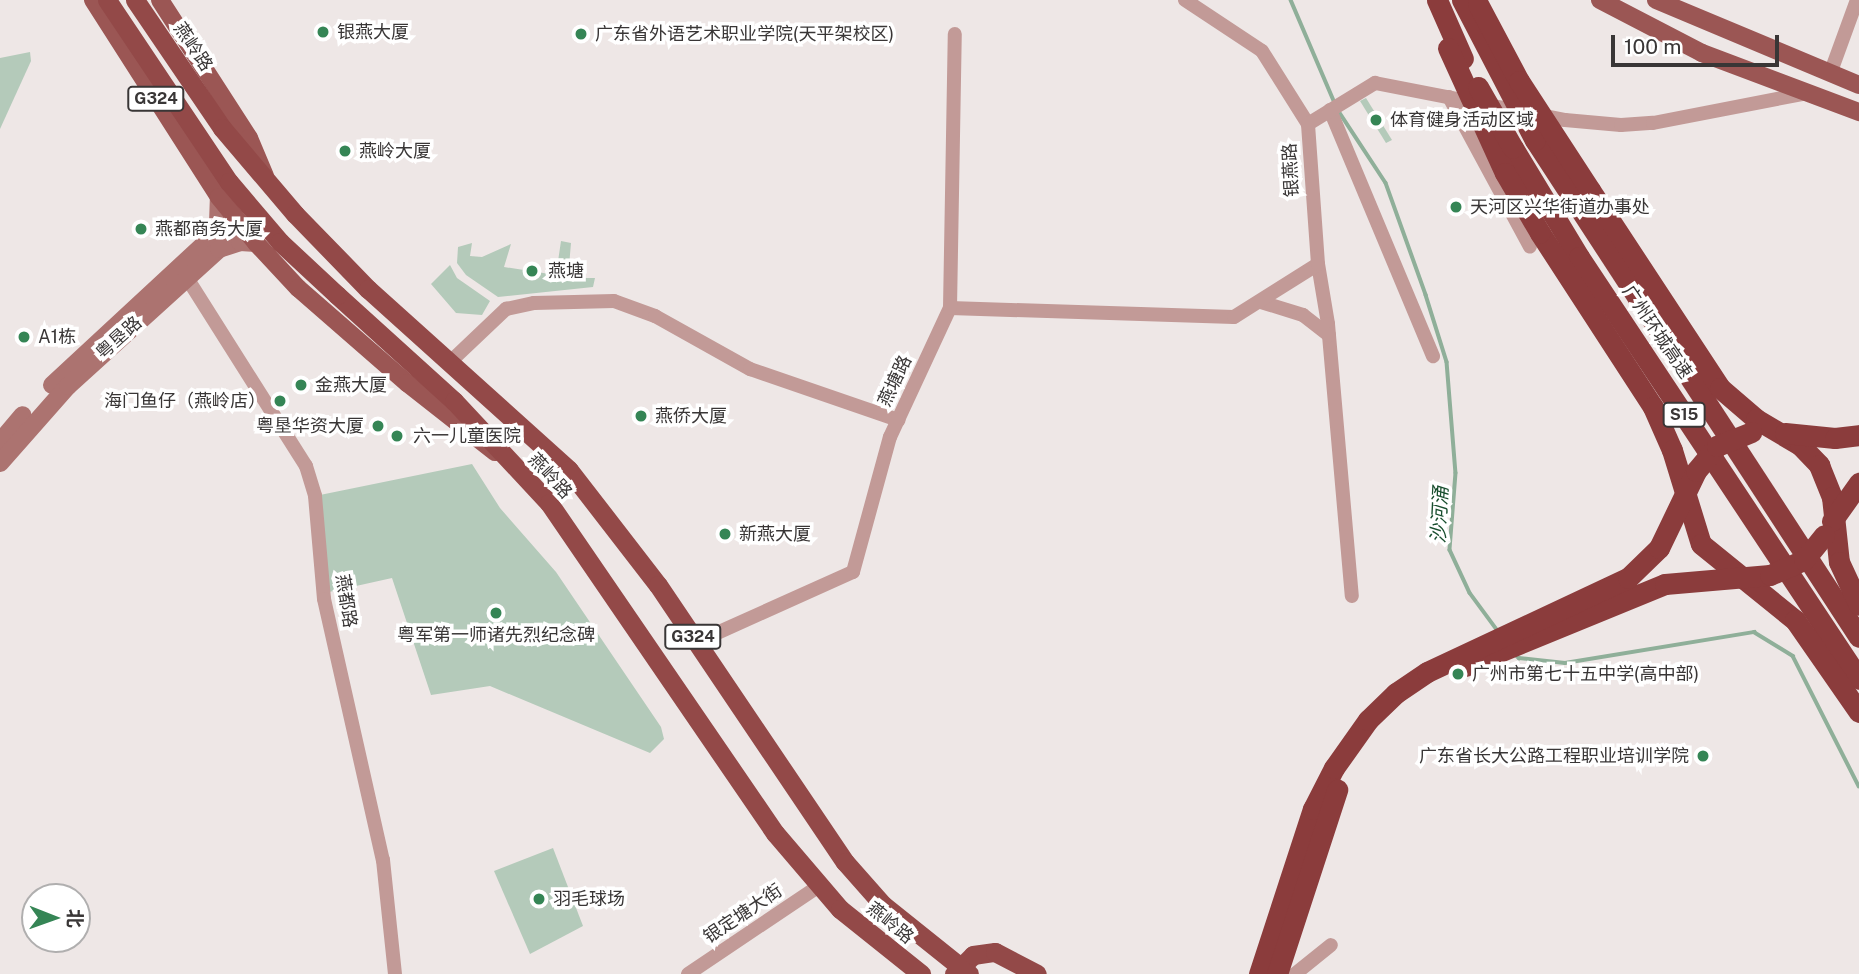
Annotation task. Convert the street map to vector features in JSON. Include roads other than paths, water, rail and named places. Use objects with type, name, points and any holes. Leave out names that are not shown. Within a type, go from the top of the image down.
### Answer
[{"type":"highway","points":[[107,0],[229,183],[280,242],[454,401],[504,458]]},
{"type":"highway","name":"燕岭路","points":[[135,0],[222,128],[267,183],[368,289],[569,470],[627,542],[845,862],[883,905],[969,974]]},
{"type":"highway","points":[[1434,0],[1459,75],[1505,173],[1653,407],[1672,450],[1697,538],[1716,560],[1774,602],[1807,633],[1859,712]]},
{"type":"highway","name":"广州环城高速","points":[[1434,0],[1513,148],[1579,257],[1859,678]]},
{"type":"highway","name":"广州环城高速","points":[[1462,0],[1535,140],[1859,637]]},
{"type":"highway","points":[[1476,0],[1525,91],[1700,359],[1730,399],[1757,426],[1791,439],[1819,465],[1828,483],[1832,531],[1841,571],[1859,605]]},
{"type":"highway","points":[[1277,974],[1309,817],[1334,768],[1359,730],[1396,693],[1493,638],[1628,579],[1659,548],[1686,504],[1696,471],[1717,446],[1757,426],[1835,438]]},
{"type":"highway","points":[[1791,439],[1859,435]]},
{"type":"highway","points":[[1659,548],[1674,495],[1672,450]]},
{"type":"highway","name":"燕岭路","points":[[504,458],[549,503],[589,556],[739,782],[819,887],[870,936],[921,974]]},
{"type":"highway","points":[[1259,974],[1339,786],[1363,744],[1395,709],[1464,667],[1637,594],[1684,580],[1770,575],[1804,559],[1832,531],[1857,486]]},
{"type":"highway","points":[[1716,560],[1742,573],[1770,575]]},
{"type":"highway","points":[[1684,580],[1739,587],[1774,602]]},
{"type":"highway","points":[[870,936],[897,974]]},
{"type":"highway","points":[[954,974],[973,956],[995,952],[1037,974]]},
{"type":"main road","name":"燕岭路","points":[[93,0],[219,197],[256,243],[298,288],[407,383],[504,458]]},
{"type":"main road","name":"燕岭路","points":[[160,0],[249,138],[267,183]]},
{"type":"main road","points":[[1600,0],[1684,45],[1859,112]]},
{"type":"main road","points":[[1656,0],[1859,85]]},
{"type":"main road","name":"粤垦路","points":[[0,463],[68,386],[183,272],[215,232],[219,197]]},
{"type":"main road","name":"粤垦路","points":[[0,442],[70,366],[183,272],[219,248],[240,242],[256,243]]},
{"type":"street","points":[[1185,0],[1262,51],[1308,124]]},
{"type":"street","points":[[1830,74],[1857,0]]},
{"type":"street","name":"燕塘路","points":[[697,642],[853,572],[898,420],[950,308],[955,34]]},
{"type":"street","name":"银燕路","points":[[1352,596],[1329,335],[1318,264],[1308,124],[1375,83],[1565,120],[1621,125],[1653,123],[1807,93]]},
{"type":"street","points":[[1449,97],[1530,247]]},
{"type":"street","points":[[1330,110],[1433,356]]},
{"type":"street","points":[[950,308],[1234,317],[1318,264]]},
{"type":"street","name":"燕都路","points":[[183,272],[306,466],[315,496],[324,599],[383,860],[395,974]]},
{"type":"street","points":[[449,363],[506,309],[534,303],[614,301],[655,316],[750,369],[898,420]]},
{"type":"street","points":[[1261,302],[1303,315],[1329,335]]},
{"type":"street","name":"银定塘大街","points":[[688,974],[819,887]]},
{"type":"street","points":[[1295,974],[1331,945]]},
{"type":"waterway","name":"沙河涌","points":[[1291,0],[1335,103]]},
{"type":"waterway","name":"沙河涌","points":[[1338,110],[1386,183],[1447,362],[1456,473],[1450,550],[1470,593],[1498,631]]},
{"type":"waterway","name":"沙河涌","points":[[1515,654],[1519,658],[1565,663],[1754,632],[1793,656],[1859,786]]},
{"type":"place","name":"银燕大厦","points":[[323,32]]},
{"type":"place","name":"广东省外语艺术职业学院(天平架校区)","points":[[581,34]]},
{"type":"place","name":"体育健身活动区域","points":[[1376,120]]},
{"type":"place","name":"燕岭大厦","points":[[345,151]]},
{"type":"place","name":"天河区兴华街道办事处","points":[[1456,207]]},
{"type":"place","name":"燕都商务大厦","points":[[141,229]]},
{"type":"place","name":"燕塘","points":[[532,271]]},
{"type":"place","name":"A1栋","points":[[24,337]]},
{"type":"place","name":"金燕大厦","points":[[301,385]]},
{"type":"place","name":"海门鱼仔（燕岭店）","points":[[280,401]]},
{"type":"place","name":"燕侨大厦","points":[[641,416]]},
{"type":"place","name":"粤垦华资大厦","points":[[378,426]]},
{"type":"place","name":"六一儿童医院","points":[[397,436]]},
{"type":"place","name":"新燕大厦","points":[[725,534]]},
{"type":"place","name":"粤军第一师诸先烈纪念碑","points":[[496,613]]},
{"type":"place","name":"广州市第七十五中学(高中部)","points":[[1458,674]]},
{"type":"place","name":"广东省长大公路工程职业培训学院","points":[[1703,756]]},
{"type":"place","name":"羽毛球场","points":[[539,899]]}]
